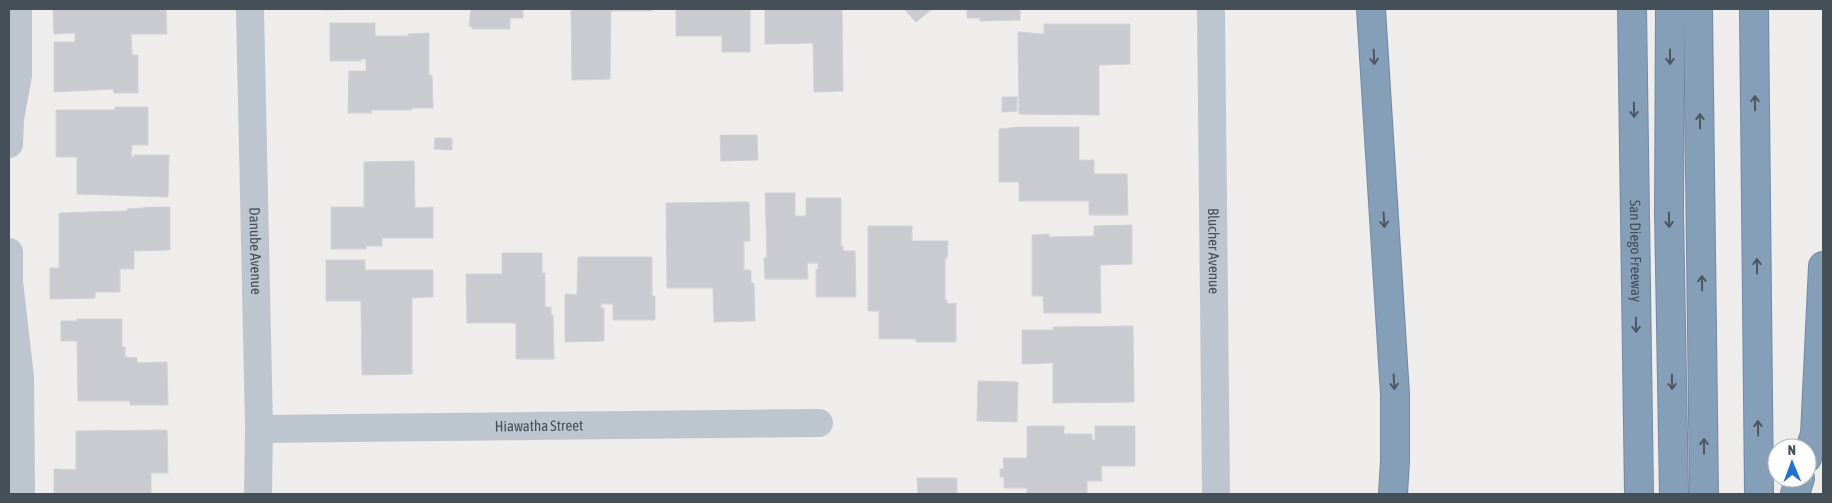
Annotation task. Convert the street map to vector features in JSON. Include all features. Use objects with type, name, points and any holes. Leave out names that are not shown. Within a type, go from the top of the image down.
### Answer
[{"type":"highway","points":[[1371,9],[1395,394],[1395,461],[1392,494]]},
{"type":"highway","name":"San Diego Freeway","points":[[1632,9],[1638,494]]},
{"type":"highway","points":[[1670,9],[1669,212],[1674,494]]},
{"type":"highway","points":[[1698,9],[1704,494]]},
{"type":"highway","points":[[1754,9],[1759,494]]},
{"type":"highway","points":[[1814,438],[1823,266]]},
{"type":"street","points":[[9,144],[10,118],[18,75],[18,9]]},
{"type":"street","name":"Danube Avenue","points":[[250,9],[259,429],[258,494]]},
{"type":"street","name":"Blucher Avenue","points":[[1211,9],[1216,494]]},
{"type":"street","points":[[9,252],[9,282],[20,377],[21,494]]},
{"type":"street","name":"Hiawatha Street","points":[[259,429],[819,422]]},
{"type":"building","points":[[53,9],[166,9],[167,34],[131,34],[132,55],[138,55],[138,93],[114,93],[113,89],[54,92],[54,42],[75,42],[75,33],[54,34]]},
{"type":"building","points":[[323,9],[374,9],[323,10]]},
{"type":"building","points":[[471,9],[523,9],[523,18],[510,18],[510,29],[472,29],[472,26],[469,27]]},
{"type":"building","points":[[571,9],[652,9],[652,11],[611,11],[610,79],[572,80]]},
{"type":"building","points":[[676,9],[750,9],[750,52],[722,52],[722,36],[676,36]]},
{"type":"building","points":[[765,9],[842,9],[843,91],[814,92],[813,43],[765,44]]},
{"type":"building","points":[[904,9],[932,9],[916,22]]},
{"type":"building","points":[[967,9],[1020,9],[1020,20],[980,21],[980,18],[967,18]]},
{"type":"building","points":[[330,23],[375,23],[375,36],[408,36],[408,34],[429,33],[429,75],[432,75],[433,108],[371,110],[372,113],[348,113],[349,71],[366,71],[366,59],[361,59],[361,61],[330,61]]},
{"type":"building","points":[[1044,24],[1130,24],[1130,64],[1099,65],[1099,115],[1019,114],[1018,32],[1044,34]]},
{"type":"building","points":[[1002,97],[1017,97],[1017,111],[1002,112]]},
{"type":"building","points":[[115,107],[148,107],[148,145],[132,145],[131,157],[134,157],[134,155],[169,155],[168,197],[77,194],[77,157],[56,157],[56,110],[115,110]]},
{"type":"building","points":[[1018,127],[1079,127],[1079,160],[1094,160],[1094,174],[1127,174],[1128,215],[1089,215],[1089,201],[1019,201],[1019,182],[999,182],[999,129]]},
{"type":"building","points":[[720,135],[757,135],[758,160],[721,161]]},
{"type":"building","points":[[435,138],[452,138],[452,150],[434,149]]},
{"type":"building","points":[[414,161],[415,208],[433,207],[433,238],[382,238],[382,246],[366,246],[366,249],[331,249],[331,207],[364,207],[364,162]]},
{"type":"building","points":[[765,193],[795,193],[795,216],[806,216],[806,198],[841,198],[841,246],[843,246],[843,251],[855,251],[856,297],[816,297],[816,269],[818,269],[818,263],[807,263],[808,279],[765,279],[764,258],[767,258]]},
{"type":"building","points":[[749,202],[750,241],[744,241],[744,270],[751,270],[751,283],[754,283],[755,321],[714,322],[713,288],[667,288],[666,203]]},
{"type":"building","points":[[170,207],[170,250],[134,251],[134,269],[120,269],[120,292],[95,292],[95,298],[50,299],[50,268],[59,268],[59,213],[127,211],[127,209]]},
{"type":"building","points":[[1132,225],[1132,264],[1100,265],[1101,313],[1044,313],[1043,296],[1032,296],[1032,235],[1049,234],[1049,237],[1094,236],[1094,226]]},
{"type":"building","points":[[868,226],[912,226],[912,241],[948,241],[947,258],[945,258],[945,300],[947,300],[947,304],[956,303],[956,342],[916,342],[916,339],[879,339],[879,311],[868,311]]},
{"type":"building","points":[[502,253],[542,253],[542,273],[545,273],[545,307],[551,307],[551,315],[553,315],[554,359],[516,359],[516,323],[467,323],[466,274],[502,274]]},
{"type":"building","points":[[578,257],[652,257],[652,296],[655,296],[655,320],[613,320],[613,304],[601,304],[601,308],[604,308],[604,341],[565,342],[565,294],[577,295]]},
{"type":"building","points":[[326,260],[365,260],[365,270],[433,270],[433,297],[412,298],[412,374],[362,375],[361,301],[326,301]]},
{"type":"building","points":[[77,319],[122,319],[122,347],[125,347],[125,357],[137,358],[137,363],[167,362],[168,405],[130,405],[130,401],[78,401],[77,341],[61,341],[61,321],[77,321]]},
{"type":"building","points":[[1133,326],[1134,402],[1053,403],[1053,363],[1022,364],[1022,330],[1053,330],[1053,327]]},
{"type":"building","points":[[978,381],[1018,382],[1017,422],[977,421]]},
{"type":"building","points":[[1027,426],[1064,426],[1064,434],[1092,434],[1092,440],[1095,440],[1095,426],[1135,426],[1135,466],[1101,466],[1102,481],[1087,481],[1087,494],[1027,494],[1027,488],[1004,488],[1004,477],[1000,477],[1000,469],[1004,469],[1003,458],[1027,458]]},
{"type":"building","points":[[167,430],[168,473],[151,473],[151,494],[54,494],[54,469],[76,470],[76,431]]},
{"type":"building","points":[[917,478],[957,478],[957,494],[918,494]]}]
